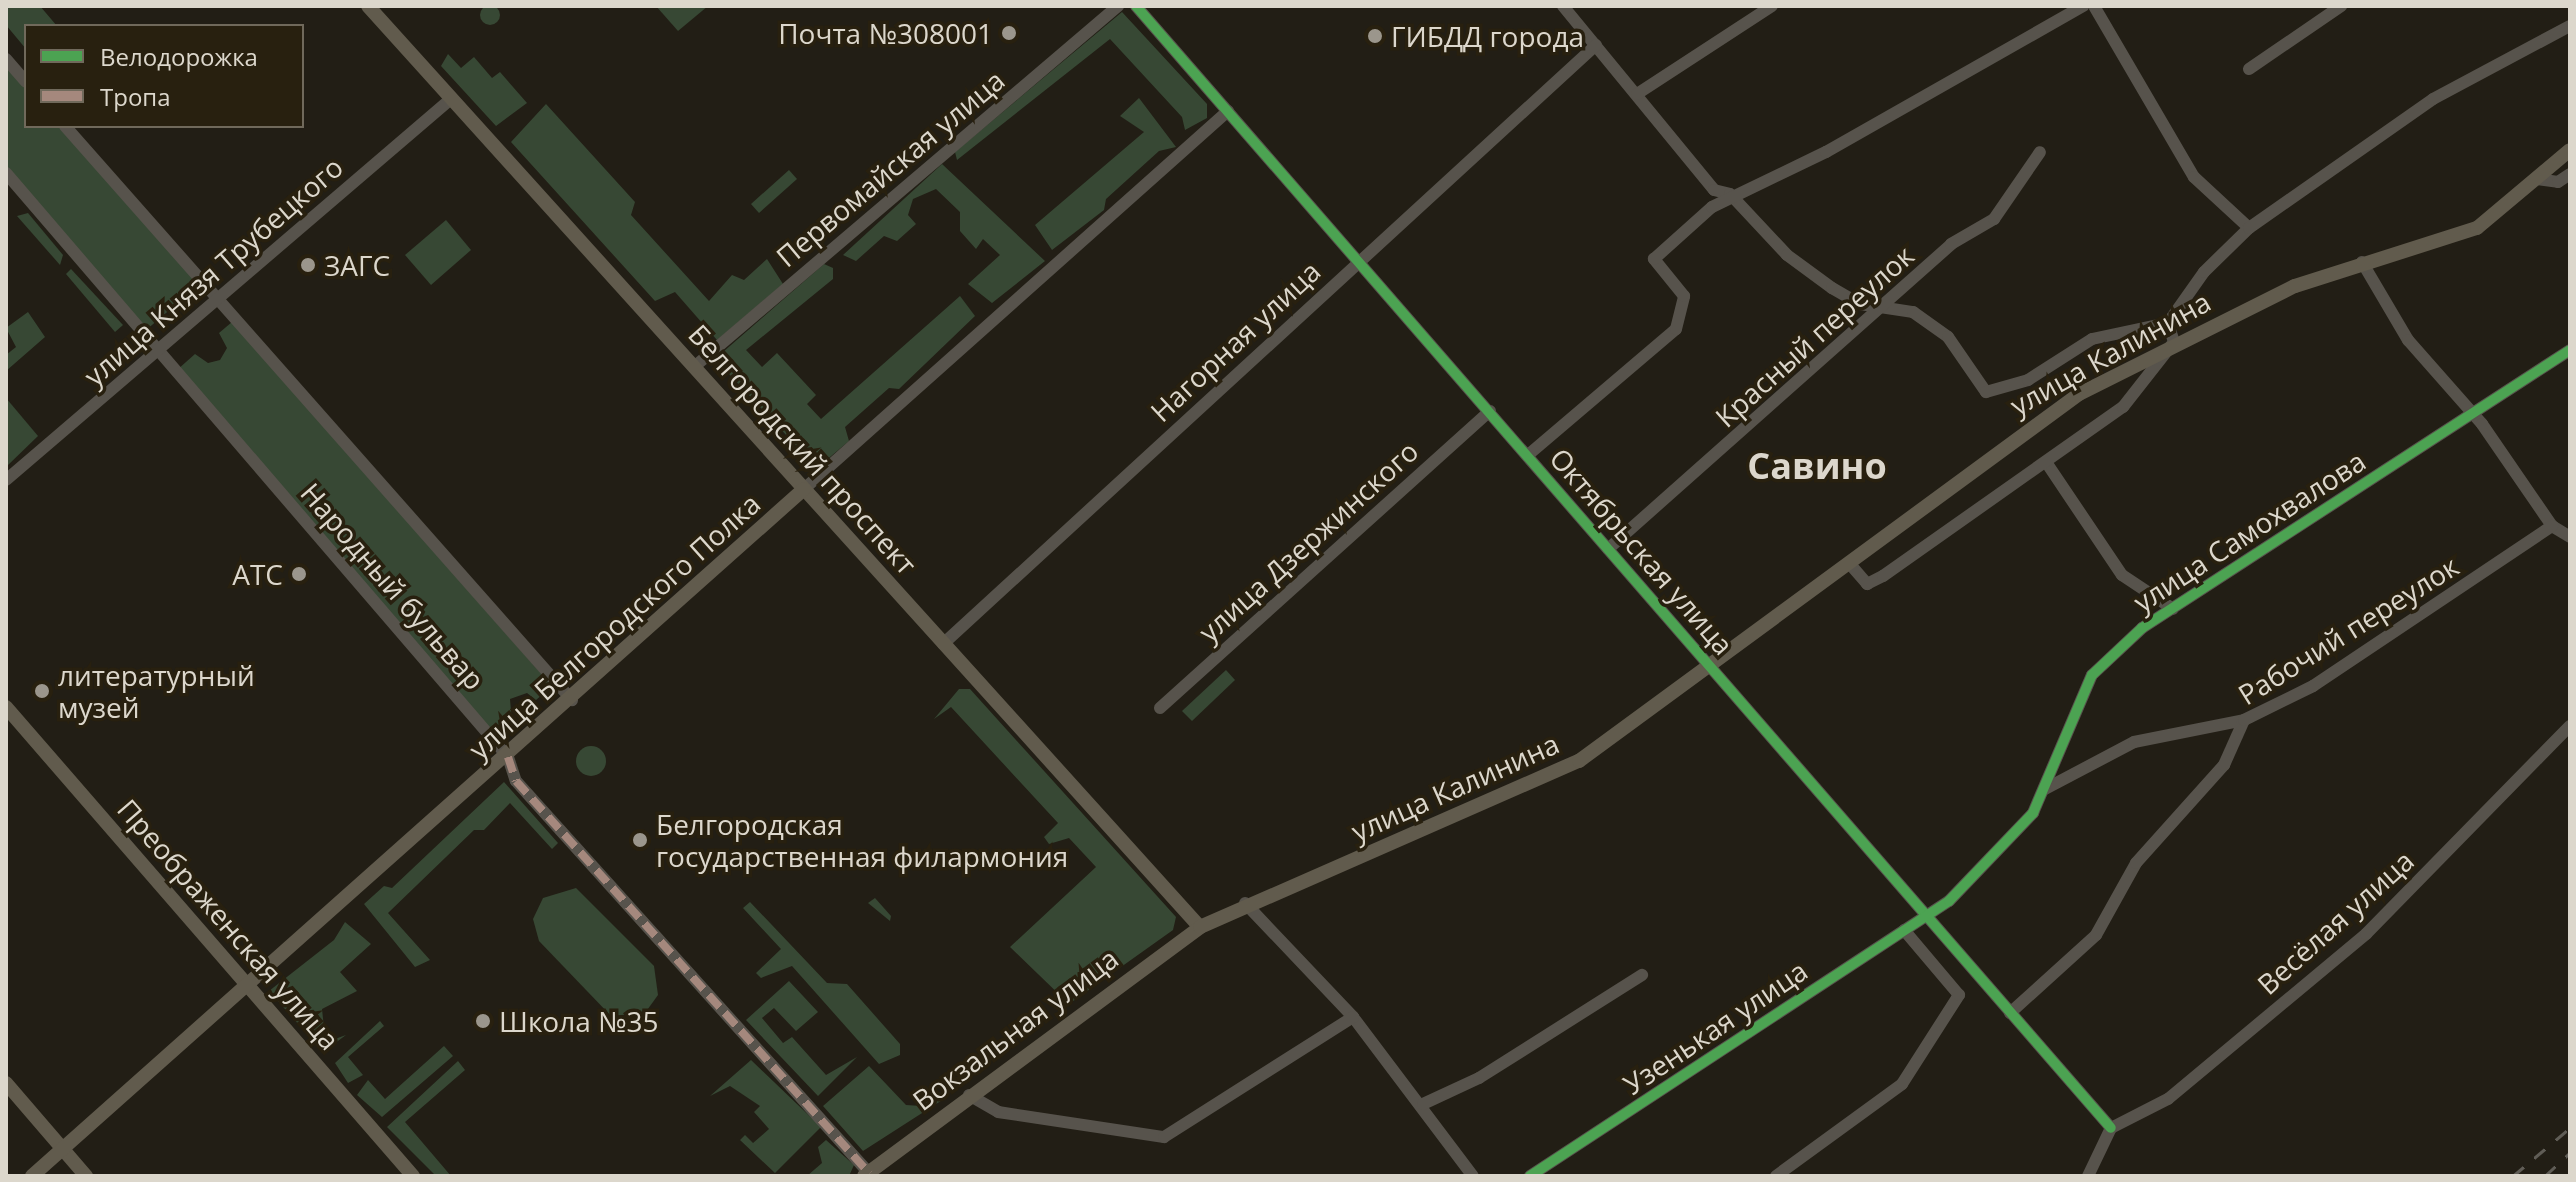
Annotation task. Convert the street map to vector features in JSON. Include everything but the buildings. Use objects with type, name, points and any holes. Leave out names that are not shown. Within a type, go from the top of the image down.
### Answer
[{"type":"main road","name":"Белгородский проспект","points":[[368,6],[1200,927]]},
{"type":"main road","name":"улица Калинина","points":[[1200,927],[1245,903],[1529,788],[1712,669],[2021,431],[2174,342],[2362,262],[2477,228],[2570,150]]},
{"type":"main road","name":"улица Белгородского Полка","points":[[32,1176],[508,757],[804,489]]},
{"type":"main road","name":"Преображенская улица","points":[[6,707],[413,1176]]},
{"type":"main road","name":"Вокзальная улица","points":[[872,1173],[969,1095],[1200,927]]},
{"type":"main road","points":[[6,1083],[86,1176]]},
{"type":"street","name":"Первомайская улица","points":[[694,367],[1118,6]]},
{"type":"street","name":"Октябрьская улица","points":[[1136,6],[2111,1128]]},
{"type":"street","points":[[1563,6],[1714,190],[1730,194],[1787,255],[1832,288],[1885,308],[1913,312],[1948,337],[1986,392],[2019,384],[2092,339],[2168,323],[2204,272],[2249,228],[2433,99],[2570,26]]},
{"type":"street","points":[[1637,94],[1772,6]]},
{"type":"street","points":[[1528,455],[1676,329],[1684,296],[1654,259],[1730,194],[1826,152],[2083,6]]},
{"type":"street","points":[[2094,6],[2194,177],[2249,228]]},
{"type":"street","points":[[2249,69],[2341,6]]},
{"type":"street","name":"Нагорная улица","points":[[943,644],[1359,259],[1596,45]]},
{"type":"street","points":[[6,59],[24,80]]},
{"type":"street","name":"улица Князя Трубецкого","points":[[6,480],[452,98]]},
{"type":"street","name":"улица Белгородского Полка","points":[[804,489],[1228,111]]},
{"type":"street","name":"Народный бульвар","points":[[67,128],[572,700]]},
{"type":"street","name":"Красный переулок","points":[[1608,549],[1885,308],[1951,244],[2009,205],[2040,152]]},
{"type":"street","name":"Народный бульвар","points":[[6,173],[508,757],[516,781],[872,1173]]},
{"type":"street","points":[[2537,179],[2558,182],[2570,174]]},
{"type":"street","points":[[2362,262],[2408,340],[2468,412],[2552,526],[2570,537]]},
{"type":"street","points":[[1849,563],[1867,584],[1875,580],[2123,407],[2174,342],[2168,323]]},
{"type":"street","name":"улица Самохвалова","points":[[1926,918],[2011,841],[2045,789],[2092,675],[2173,609],[2468,412],[2570,350]]},
{"type":"street","name":"улица Дзержинского","points":[[1160,708],[1490,411]]},
{"type":"street","points":[[2046,462],[2122,575],[2173,609]]},
{"type":"street","name":"Рабочий переулок","points":[[2010,1013],[2096,935],[2136,863],[2224,765],[2244,720],[2313,686],[2552,526]]},
{"type":"street","points":[[2045,789],[2134,742],[2244,720]]},
{"type":"street","name":"Весёлая улица","points":[[2111,1128],[2168,1099],[2366,934],[2570,726]]},
{"type":"street","points":[[1245,903],[1353,1017],[1423,1104],[1473,1176]]},
{"type":"street","name":"Узенькая улица","points":[[1530,1176],[1926,918]]},
{"type":"street","points":[[1776,1176],[1902,1084],[1959,995],[1904,930]]},
{"type":"street","points":[[1423,1104],[1479,1078],[1642,975]]},
{"type":"street","points":[[969,1095],[998,1112],[1164,1137],[1353,1017]]},
{"type":"street","points":[[2088,1176],[2111,1128]]},
{"type":"green space","points":[[490,5],[497,8],[500,15],[497,22],[490,25],[483,22],[480,15],[483,8]]},
{"type":"green space","points":[[6,6],[40,6],[55,24],[24,24],[24,47],[6,25]]},
{"type":"green space","points":[[656,6],[708,6],[678,31]]},
{"type":"green space","points":[[1122,12],[1207,104],[1207,118],[1185,130],[1182,117],[1110,39],[957,160],[955,152]]},
{"type":"green space","points":[[448,54],[461,68],[474,57],[492,78],[500,72],[527,103],[496,126],[441,66]]},
{"type":"green space","points":[[6,61],[24,81],[24,128],[66,128],[202,282],[145,331],[6,171]]},
{"type":"green space","points":[[1139,98],[1176,147],[1159,151],[1106,199],[1104,210],[1052,250],[1035,225],[1144,132],[1120,116]]},
{"type":"green space","points":[[546,104],[635,202],[631,215],[709,301],[732,275],[744,280],[767,259],[783,284],[717,340],[675,292],[655,301],[511,142]]},
{"type":"green space","points":[[942,164],[1045,261],[992,303],[968,284],[1000,255],[983,239],[976,249],[960,231],[960,212],[936,189],[913,199],[908,215],[916,224],[897,241],[884,236],[856,261],[843,255]]},
{"type":"green space","points":[[789,170],[797,179],[759,213],[751,204]]},
{"type":"green space","points":[[28,213],[63,255],[60,265],[17,216]]},
{"type":"green space","points":[[446,220],[471,250],[431,285],[405,255]]},
{"type":"green space","points":[[824,264],[833,268],[833,279],[746,350],[762,367],[777,353],[816,395],[807,404],[821,419],[960,296],[975,316],[899,389],[889,388],[845,427],[849,441],[817,468],[715,359]]},
{"type":"green space","points":[[71,269],[123,325],[115,332],[66,274]]},
{"type":"green space","points":[[28,312],[45,337],[6,371],[6,355],[16,347],[6,328]]},
{"type":"green space","points":[[232,322],[552,686],[536,700],[527,693],[510,699],[512,722],[494,739],[177,370],[195,354],[208,363],[220,360],[227,348],[219,333]]},
{"type":"green space","points":[[6,398],[38,436],[6,467]]},
{"type":"green space","points":[[1226,670],[1235,680],[1192,721],[1182,711]]},
{"type":"green space","points":[[959,689],[970,689],[1176,917],[1173,930],[1069,1004],[1010,947],[1096,867],[1069,838],[1049,844],[1044,837],[1058,823],[951,707],[934,719]]},
{"type":"green space","points":[[591,746],[602,750],[606,761],[602,772],[591,776],[580,772],[576,761],[580,750]]},
{"type":"green space","points":[[504,782],[558,843],[552,849],[510,803],[484,830],[474,830],[388,913],[430,960],[415,967],[364,904],[384,886],[392,888]]},
{"type":"green space","points":[[576,888],[654,966],[658,995],[645,1013],[611,1016],[539,941],[533,919],[543,898]]},
{"type":"green space","points":[[875,898],[891,916],[890,921],[868,903]]},
{"type":"green space","points":[[750,902],[827,983],[847,984],[900,1044],[900,1055],[879,1064],[792,966],[761,978],[756,973],[781,949],[743,908]]},
{"type":"green space","points":[[345,922],[371,944],[340,972],[357,991],[322,1009],[324,1028],[335,1039],[346,1035],[323,1052],[269,991],[334,940]]},
{"type":"green space","points":[[789,981],[818,1012],[796,1031],[774,1008],[762,1018],[783,1043],[792,1037],[826,1075],[857,1057],[818,1096],[746,1020]]},
{"type":"green space","points":[[380,1021],[384,1026],[348,1057],[363,1075],[348,1083],[335,1063]]},
{"type":"green space","points":[[444,1046],[453,1056],[382,1117],[357,1095],[368,1080],[385,1099]]},
{"type":"green space","points":[[751,1060],[821,1127],[775,1173],[740,1140],[745,1135],[753,1143],[769,1129],[754,1112],[760,1106],[730,1086],[710,1096]]},
{"type":"green space","points":[[458,1061],[465,1070],[405,1122],[451,1176],[436,1176],[387,1127]]},
{"type":"green space","points":[[869,1066],[906,1105],[921,1106],[939,1092],[947,1097],[863,1151],[823,1106]]},
{"type":"green space","points":[[826,1140],[854,1165],[849,1176],[807,1176],[822,1163],[818,1147]]},
{"type":"railway","points":[[2513,1176],[2570,1128]]},
{"type":"railway","points":[[2545,1176],[2570,1153]]},
{"type":"marked path","points":[[508,757],[516,781],[869,1173]]},
{"type":"cycle path","points":[[1136,6],[2111,1128]]},
{"type":"cycle path","points":[[1530,1176],[1949,901],[2033,813],[2092,675],[2142,628],[2570,350]]},
{"type":"place","name":"Почта №308001","points":[[1009,33]]},
{"type":"place","name":"ГИБДД города","points":[[1375,36]]},
{"type":"place","name":"ЗАГС","points":[[308,265]]},
{"type":"place","name":"АТС","points":[[299,574]]},
{"type":"place","name":"литературный музей","points":[[42,691]]},
{"type":"place","name":"Белгородская государственная филармония","points":[[640,840]]},
{"type":"place","name":"Школа №35","points":[[483,1021]]},
{"type":"district","name":"Савино","points":[[1817,466]]}]
